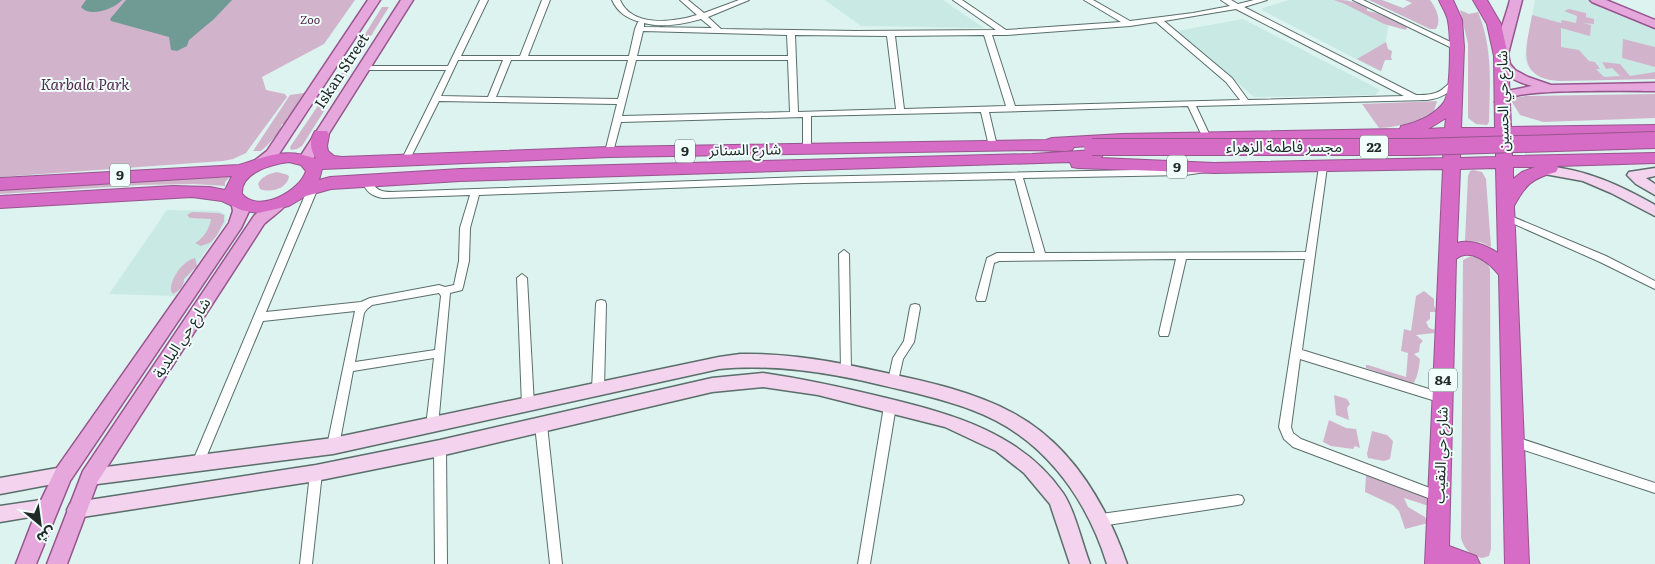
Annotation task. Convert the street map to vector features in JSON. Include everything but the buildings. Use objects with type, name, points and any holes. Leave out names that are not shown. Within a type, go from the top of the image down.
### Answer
[{"type":"highway","points":[[1446,0],[1455,20],[1457,47],[1452,149]]},
{"type":"highway","points":[[1446,0],[1465,8],[1478,8],[1481,6],[1480,0]]},
{"type":"highway","points":[[1480,0],[1492,19],[1501,56]]},
{"type":"highway","name":"شارع حي الحسين","points":[[1501,56],[1506,211]]},
{"type":"highway","name":"9","points":[[1030,152],[1091,140],[1363,135],[1403,131],[1422,126],[1444,113],[1455,88]]},
{"type":"highway","points":[[1502,102],[1506,112],[1521,123],[1544,130],[1569,133]]},
{"type":"highway","points":[[1363,135],[1452,149],[1503,134],[1655,130]]},
{"type":"highway","points":[[1569,133],[1554,136],[1550,140],[1552,146],[1568,157],[1589,161]]},
{"type":"highway","points":[[321,135],[318,146],[321,154],[328,160],[343,163]]},
{"type":"highway","points":[[1363,135],[1382,140],[1396,150],[1398,158],[1394,164],[1383,166]]},
{"type":"highway","name":"مجسر فاطمة الزهراء","points":[[1093,151],[1428,147],[1655,140]]},
{"type":"highway","name":"شارع السناتر","points":[[308,161],[315,164],[609,152],[804,164],[993,146],[1030,152]]},
{"type":"highway","name":"مجسر فاطمة الزهراء","points":[[1093,151],[1422,154],[1655,148]]},
{"type":"highway","name":"9","points":[[1030,152],[1130,166],[1214,168],[1406,165],[1452,149],[1504,163]]},
{"type":"highway","name":"84","points":[[1450,196],[1452,149]]},
{"type":"highway","name":"شارع السناتر","points":[[307,190],[330,183],[499,173],[570,179],[804,164],[1030,152],[1093,151]]},
{"type":"highway","name":"9","points":[[0,184],[239,170],[267,161],[289,157],[308,161]]},
{"type":"highway","points":[[499,173],[492,171],[490,166],[497,159],[506,157]]},
{"type":"highway","points":[[460,175],[470,172],[475,166],[473,160],[466,158]]},
{"type":"highway","points":[[1504,163],[1655,158]]},
{"type":"highway","points":[[307,190],[314,176],[312,166],[308,161]]},
{"type":"highway","points":[[1517,564],[1506,211],[1512,190],[1519,181],[1529,174],[1589,161]]},
{"type":"highway","name":"9","points":[[238,201],[234,194],[234,187],[238,179],[256,165]]},
{"type":"highway","points":[[1406,165],[1427,171],[1438,177],[1445,184],[1450,196]]},
{"type":"highway","name":"9","points":[[0,202],[178,192],[229,196],[243,204],[260,207],[280,203],[307,190]]},
{"type":"highway","name":"شارع حي النقيب","points":[[1437,558],[1450,196]]},
{"type":"highway","points":[[1447,257],[1450,252],[1457,249],[1477,250],[1497,260],[1508,274]]},
{"type":"highway","points":[[1437,558],[1468,564]]},
{"type":"main road","points":[[256,165],[272,154],[374,0]]},
{"type":"main road","name":"Iskan Street","points":[[308,161],[307,157],[407,0]]},
{"type":"main road","name":"شارع حي الحسين","points":[[1501,56],[1503,38],[1516,0]]},
{"type":"main road","points":[[1606,1],[1655,20]]},
{"type":"main road","points":[[1606,1],[1655,24]]},
{"type":"main road","points":[[1501,56],[1506,66],[1522,78],[1543,86],[1564,88]]},
{"type":"main road","points":[[1502,102],[1507,94],[1516,92],[1564,88],[1655,87]]},
{"type":"main road","points":[[1544,170],[1568,172],[1585,177],[1651,207]]},
{"type":"main road","points":[[1648,173],[1634,175],[1655,190]]},
{"type":"main road","name":"شارع حي البلدية","points":[[48,507],[63,475],[236,224],[241,211],[238,201]]},
{"type":"main road","name":"شارع حي البلدية","points":[[76,510],[90,477],[261,218],[280,203]]},
{"type":"main road","points":[[155,341],[169,344],[181,340]]},
{"type":"main road","points":[[142,359],[160,355],[168,359]]},
{"type":"main road","points":[[90,477],[332,446],[739,360],[792,360],[943,392],[1006,416],[1022,425],[1065,464],[1081,485],[1100,520],[1117,564]]},
{"type":"main road","points":[[57,564],[76,510],[316,473],[440,448],[712,385],[763,380],[818,388],[949,421],[1002,446],[1030,467],[1056,499],[1080,564]]},
{"type":"main road","points":[[0,486],[63,475]]},
{"type":"main road","points":[[0,514],[48,507],[26,564]]},
{"type":"street","points":[[406,159],[484,0]]},
{"type":"street","points":[[523,58],[546,0]]},
{"type":"street","points":[[616,0],[622,11],[640,25],[719,31],[890,35],[988,34],[1130,24],[1159,21],[1238,7],[1263,0]]},
{"type":"street","points":[[684,0],[719,31]]},
{"type":"street","points":[[640,25],[674,23],[703,16],[745,0]]},
{"type":"street","points":[[957,0],[1006,33]]},
{"type":"street","points":[[1088,0],[1130,24]]},
{"type":"street","points":[[1225,0],[1415,98]]},
{"type":"street","points":[[1357,0],[1457,47]]},
{"type":"street","points":[[1159,21],[1229,80],[1246,102]]},
{"type":"street","points":[[609,152],[640,25]]},
{"type":"street","points":[[791,33],[794,115]]},
{"type":"street","points":[[988,34],[1012,108]]},
{"type":"street","points":[[890,35],[900,112]]},
{"type":"street","points":[[455,58],[792,58]]},
{"type":"street","points":[[491,99],[508,58]]},
{"type":"street","points":[[365,68],[450,68]]},
{"type":"street","points":[[617,119],[1415,98],[1443,94],[1455,88]]},
{"type":"street","points":[[436,98],[621,102]]},
{"type":"street","points":[[1191,104],[1207,138]]},
{"type":"street","points":[[984,109],[993,146]]},
{"type":"street","points":[[806,115],[804,164],[1018,175],[1186,172],[1214,168]]},
{"type":"street","points":[[1323,167],[1285,427],[1288,436],[1297,443],[1439,497]]},
{"type":"street","points":[[1018,175],[1041,257]]},
{"type":"street","points":[[367,181],[370,190],[383,195],[476,191],[570,179]]},
{"type":"street","points":[[198,463],[259,316],[307,190]]},
{"type":"street","points":[[259,316],[363,306],[370,302],[440,289],[445,291],[458,287],[464,262],[463,242],[465,228],[476,191]]},
{"type":"street","points":[[1506,211],[1655,285]]},
{"type":"street","points":[[844,254],[846,371]]},
{"type":"street","points":[[981,298],[991,259],[997,257],[1310,255]]},
{"type":"street","points":[[1164,333],[1182,256]]},
{"type":"street","points":[[522,278],[528,405]]},
{"type":"street","points":[[432,426],[445,291]]},
{"type":"street","points":[[598,389],[601,304]]},
{"type":"street","points":[[332,446],[359,313],[363,306]]},
{"type":"street","points":[[893,381],[898,358],[909,342],[915,308]]},
{"type":"street","points":[[349,367],[440,353]]},
{"type":"street","points":[[1296,353],[1442,398]]},
{"type":"street","points":[[864,564],[890,406]]},
{"type":"street","points":[[541,425],[556,564]]},
{"type":"street","points":[[1513,441],[1655,488]]},
{"type":"street","points":[[440,448],[441,564]]},
{"type":"street","points":[[306,564],[316,473]]},
{"type":"street","points":[[1100,520],[1238,500]]},
{"type":"shaded area","points":[[86,0],[122,0],[108,9],[90,12],[81,7]]},
{"type":"shaded area","points":[[126,0],[232,0],[214,19],[189,40],[187,46],[177,51],[171,50],[169,37],[111,21],[110,19]]},
{"type":"shaded area","points":[[825,0],[943,0],[984,28],[861,26]]},
{"type":"shaded area","points":[[1289,0],[1347,0],[1389,21],[1381,72],[1262,10],[1263,8]]},
{"type":"shaded area","points":[[1535,0],[1587,0],[1655,28],[1655,79],[1559,81],[1547,79],[1536,74],[1527,65],[1525,56]]},
{"type":"shaded area","points":[[1243,19],[1380,90],[1375,95],[1254,97],[1177,31]]},
{"type":"shaded area","points":[[167,210],[219,211],[226,215],[226,222],[175,296],[109,294]]},
{"type":"green space","name":"Karbala Park","points":[[0,0],[355,0],[324,44],[262,77],[266,90],[285,94],[287,97],[246,153],[223,161],[0,177]]},
{"type":"green space","points":[[1334,0],[1359,4],[1367,8],[1367,11],[1377,13],[1404,25],[1407,27],[1406,30],[1384,24]]},
{"type":"green space","points":[[1369,0],[1382,0],[1403,8],[1412,3],[1405,0],[1430,0],[1437,14],[1438,25],[1436,29],[1430,29]]},
{"type":"green space","points":[[382,7],[389,7],[369,39],[362,39]]},
{"type":"green space","points":[[1569,9],[1586,13],[1586,17],[1594,19],[1594,24],[1583,23],[1591,25],[1590,36],[1561,28],[1561,47],[1579,50],[1589,61],[1595,62],[1600,69],[1596,69],[1604,77],[1620,76],[1612,68],[1606,69],[1602,62],[1620,64],[1630,76],[1655,72],[1655,79],[1559,81],[1545,79],[1535,74],[1529,67],[1526,49],[1532,15],[1561,23],[1562,20],[1576,23],[1577,16],[1564,11]]},
{"type":"green space","points":[[1460,10],[1469,14],[1478,12],[1483,26],[1490,66],[1489,122],[1487,125],[1476,124],[1468,118],[1468,44]]},
{"type":"green space","points":[[1623,39],[1655,47],[1655,67],[1622,58]]},
{"type":"green space","points":[[361,41],[368,41],[350,70],[342,70]]},
{"type":"green space","points":[[1386,42],[1388,49],[1392,51],[1392,60],[1385,60],[1381,71],[1357,59]]},
{"type":"green space","points":[[340,73],[348,73],[302,146],[291,150],[290,147]]},
{"type":"green space","points":[[304,93],[306,96],[299,100],[301,103],[295,107],[292,116],[287,117],[288,121],[286,124],[282,124],[280,129],[283,129],[261,151],[253,151],[290,95]]},
{"type":"green space","points":[[1655,94],[1655,118],[1543,122],[1520,115],[1512,102],[1513,98],[1526,96]]},
{"type":"green space","points":[[1437,101],[1434,111],[1415,121],[1379,128],[1362,104]]},
{"type":"green space","points":[[1470,171],[1482,172],[1486,179],[1491,247],[1480,242],[1465,241],[1468,176]]},
{"type":"green space","points":[[277,172],[288,175],[289,177],[285,184],[273,190],[260,189],[258,184],[264,177]]},
{"type":"green space","points":[[230,177],[225,182],[225,186],[193,184],[140,185],[0,194],[0,190],[131,181]]},
{"type":"green space","points":[[192,212],[219,213],[224,215],[224,222],[216,236],[210,242],[201,246],[195,243],[206,233],[211,219],[190,218],[187,215]]},
{"type":"green space","points":[[1469,257],[1481,259],[1490,269],[1491,549],[1489,556],[1482,558],[1469,552],[1461,538],[1463,260]]},
{"type":"green space","points":[[195,258],[197,266],[184,279],[181,288],[173,294],[171,286],[178,271],[182,266]]},
{"type":"green space","points":[[1424,291],[1434,299],[1434,306],[1437,312],[1430,312],[1430,319],[1426,322],[1429,328],[1435,330],[1434,333],[1416,335],[1423,341],[1420,344],[1419,352],[1414,354],[1420,359],[1413,384],[1366,368],[1366,365],[1368,365],[1406,377],[1408,353],[1401,351],[1404,329],[1411,331],[1416,296]]},
{"type":"green space","points":[[1334,395],[1347,399],[1350,404],[1347,408],[1349,420],[1336,415]]},
{"type":"green space","points":[[1329,420],[1346,428],[1356,429],[1360,448],[1355,446],[1353,449],[1331,446],[1323,442]]},
{"type":"green space","points":[[1372,431],[1387,435],[1393,441],[1390,459],[1384,461],[1368,458],[1367,454]]},
{"type":"green space","points":[[1371,474],[1434,499],[1435,508],[1404,498],[1408,507],[1425,517],[1428,523],[1405,529],[1399,511],[1393,505],[1365,492],[1366,476]]},
{"type":"park label","name":"Zoo","points":[[310,20]]}]
